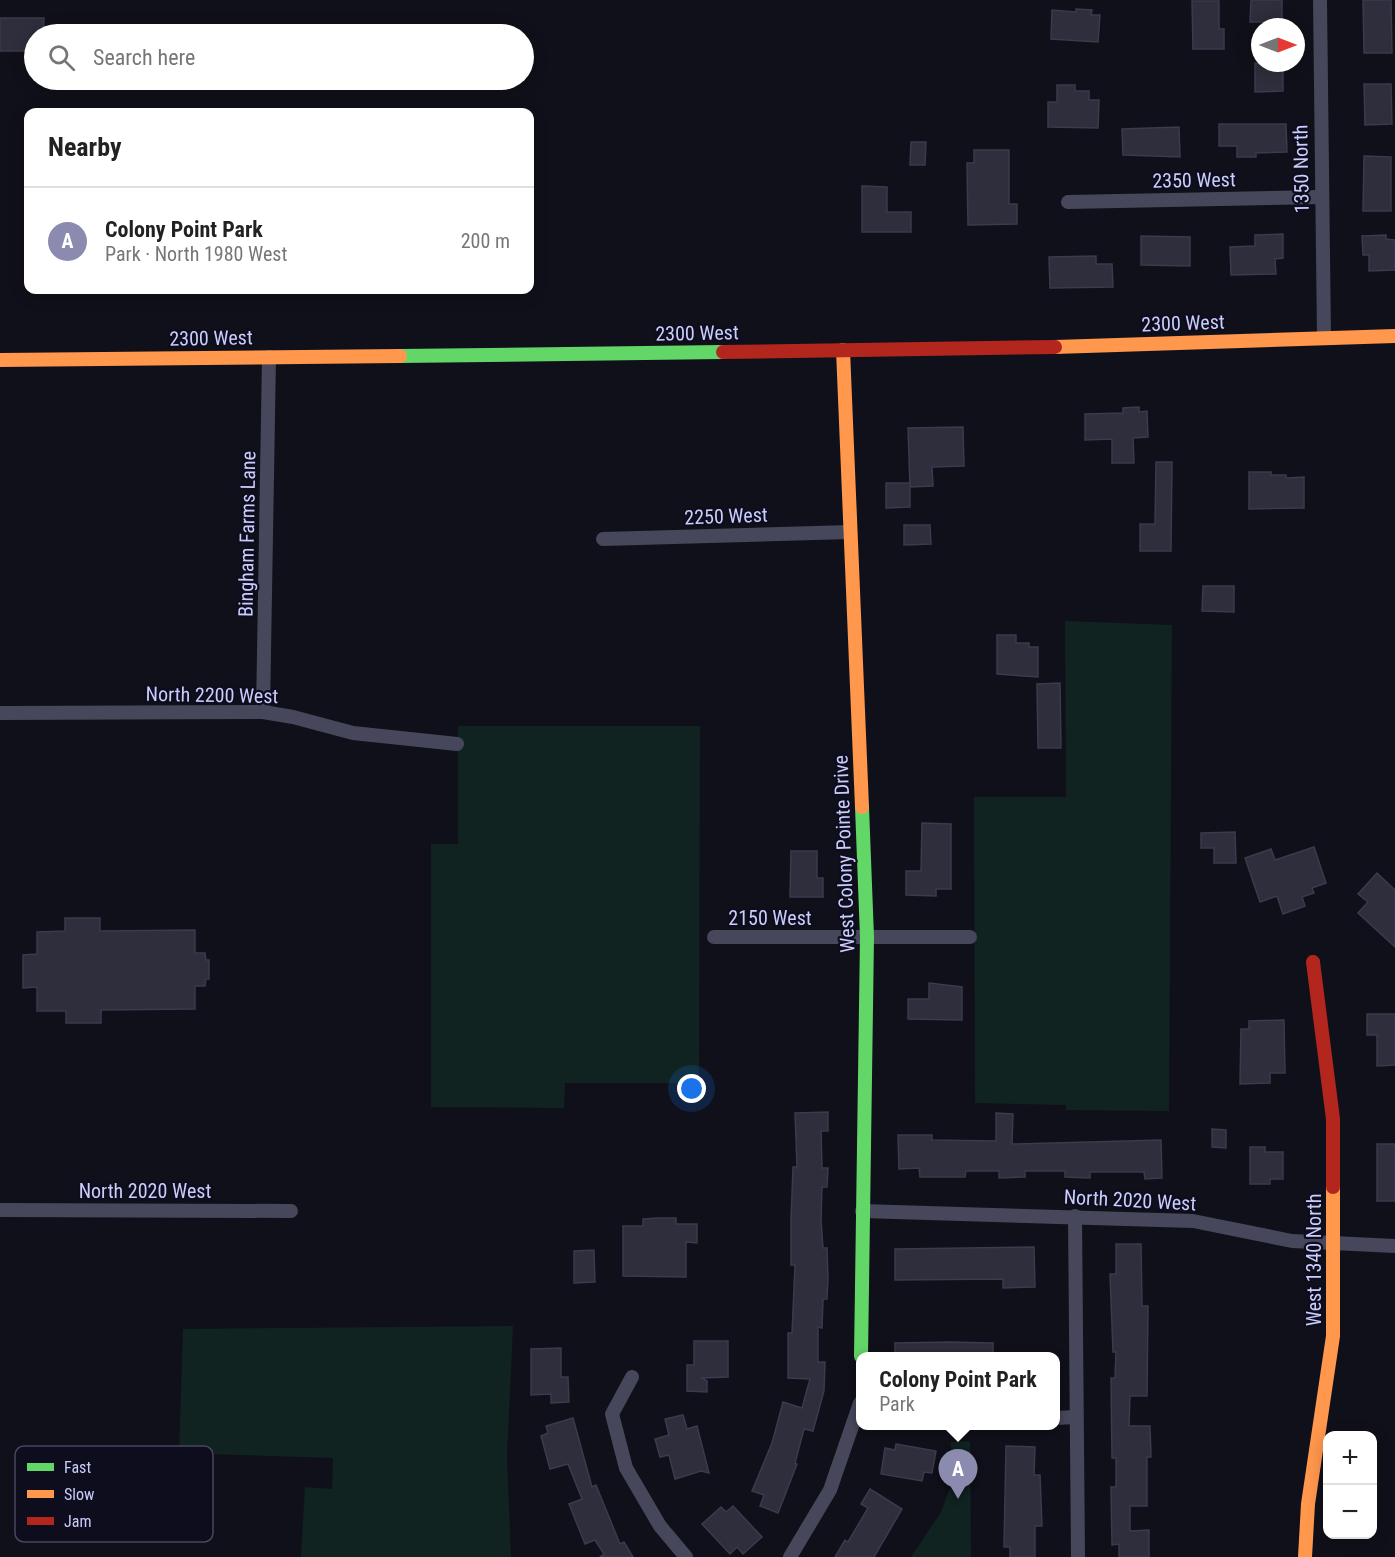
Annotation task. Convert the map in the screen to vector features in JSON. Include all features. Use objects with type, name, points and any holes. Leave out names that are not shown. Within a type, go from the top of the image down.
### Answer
[{"type":"street","name":"1350 North","points":[[1320,0],[1324,338]]},
{"type":"street","name":"2350 West","points":[[1068,202],[1321,197]]},
{"type":"street","name":"2300 West","points":[[0,360],[843,350],[1395,336]]},
{"type":"street","name":"West Colony Pointe Drive","points":[[843,350],[867,937],[861,1352]]},
{"type":"street","name":"Bingham Farms Lane","points":[[263,712],[269,357]]},
{"type":"street","name":"2250 West","points":[[603,539],[850,532]]},
{"type":"street","name":"North 2200 West","points":[[0,713],[263,712],[294,717],[353,734],[457,744]]},
{"type":"street","name":"2150 West","points":[[714,937],[970,937]]},
{"type":"street","name":"West 1340 North","points":[[1305,1557],[1308,1504],[1333,1336],[1333,1119],[1313,962]]},
{"type":"street","name":"North 2020 West","points":[[0,1209],[291,1211]]},
{"type":"street","name":"North 2020 West","points":[[862,1210],[1193,1221],[1292,1241],[1395,1246]]},
{"type":"street","points":[[1075,1216],[1078,1557]]},
{"type":"street","points":[[632,1377],[612,1414],[626,1468],[660,1526],[686,1557]]},
{"type":"street","points":[[790,1557],[830,1490],[856,1417]]},
{"type":"street","points":[[1060,1418],[1075,1418]]},
{"type":"green space","points":[[1065,621],[1172,625],[1169,1111],[1066,1110],[1066,1105],[975,1103],[974,797],[1066,797]]},
{"type":"green space","points":[[458,726],[700,726],[699,1083],[565,1083],[564,1108],[431,1107],[431,844],[458,844]]},
{"type":"green space","points":[[513,1326],[507,1456],[511,1557],[301,1557],[305,1487],[332,1489],[333,1458],[213,1454],[213,1446],[179,1446],[183,1329]]},
{"type":"green space","points":[[970,1441],[971,1557],[911,1557],[941,1512],[951,1486],[951,1442]]},
{"type":"building","points":[[1251,0],[1282,0],[1282,18],[1251,18],[1250,22]]},
{"type":"building","points":[[1363,0],[1391,0],[1392,53],[1364,53]]},
{"type":"building","points":[[1192,1],[1219,1],[1219,29],[1224,29],[1224,49],[1193,49]]},
{"type":"building","points":[[1076,9],[1092,10],[1091,15],[1100,15],[1098,42],[1051,39],[1052,10],[1076,12]]},
{"type":"building","points":[[0,18],[44,18],[44,24],[24,24],[24,51],[0,51]]},
{"type":"building","points":[[1255,72],[1283,72],[1283,91],[1255,92]]},
{"type":"building","points":[[1364,84],[1391,84],[1392,124],[1365,125]]},
{"type":"building","points":[[1057,85],[1075,85],[1075,91],[1089,91],[1089,100],[1099,100],[1098,128],[1048,127],[1048,102],[1057,102]]},
{"type":"building","points":[[1219,124],[1286,124],[1287,152],[1256,153],[1256,157],[1237,157],[1237,146],[1219,146]]},
{"type":"building","points":[[1179,127],[1180,157],[1123,155],[1122,129]]},
{"type":"building","points":[[911,142],[926,142],[925,165],[910,165]]},
{"type":"building","points":[[974,150],[1009,150],[1009,204],[1017,204],[1017,224],[968,225],[967,163],[974,163]]},
{"type":"building","points":[[1364,156],[1391,157],[1391,211],[1363,211]]},
{"type":"building","points":[[862,186],[887,187],[887,212],[911,212],[911,232],[862,232]]},
{"type":"building","points":[[1283,234],[1283,258],[1275,259],[1276,274],[1231,275],[1230,247],[1255,246],[1255,235]]},
{"type":"building","points":[[1386,235],[1386,239],[1395,240],[1395,270],[1369,271],[1369,255],[1363,255],[1362,236]]},
{"type":"building","points":[[1141,236],[1190,237],[1190,266],[1141,265]]},
{"type":"building","points":[[1096,256],[1096,264],[1112,264],[1113,287],[1050,288],[1049,257]]},
{"type":"building","points":[[1139,407],[1139,412],[1147,411],[1148,437],[1133,438],[1134,463],[1112,463],[1112,439],[1085,440],[1085,414],[1123,413],[1123,408]]},
{"type":"building","points":[[963,427],[964,466],[932,467],[933,486],[910,487],[908,428]]},
{"type":"building","points":[[1156,462],[1172,462],[1171,551],[1140,551],[1140,524],[1155,524]]},
{"type":"building","points":[[1249,472],[1271,472],[1271,475],[1286,475],[1286,478],[1304,477],[1304,508],[1249,509]]},
{"type":"building","points":[[886,483],[910,483],[910,507],[886,508]]},
{"type":"building","points":[[904,525],[930,525],[931,544],[904,545]]},
{"type":"building","points":[[1203,586],[1234,586],[1234,612],[1202,611]]},
{"type":"building","points":[[997,635],[1016,635],[1016,643],[1029,643],[1029,647],[1038,647],[1038,677],[997,674]]},
{"type":"building","points":[[1060,683],[1061,748],[1038,748],[1037,684]]},
{"type":"building","points":[[922,823],[951,824],[951,889],[936,889],[936,896],[906,895],[906,871],[921,871]]},
{"type":"building","points":[[1235,832],[1236,863],[1214,863],[1214,848],[1201,848],[1201,833]]},
{"type":"building","points":[[1314,847],[1326,883],[1312,888],[1314,893],[1302,897],[1305,906],[1283,914],[1277,896],[1260,902],[1245,858],[1271,849],[1275,860]]},
{"type":"building","points":[[791,851],[817,851],[817,878],[823,878],[823,897],[790,897]]},
{"type":"building","points":[[1377,873],[1395,890],[1395,947],[1358,913],[1368,902],[1358,894]]},
{"type":"building","points":[[65,918],[100,918],[100,931],[195,930],[195,953],[205,953],[206,960],[209,960],[209,979],[206,979],[205,986],[195,986],[195,1009],[101,1010],[101,1023],[66,1023],[66,1011],[37,1011],[37,987],[23,988],[23,955],[37,954],[37,932],[65,931]]},
{"type":"building","points":[[929,983],[962,987],[962,1020],[908,1019],[908,999],[929,999]]},
{"type":"building","points":[[1367,1014],[1395,1014],[1395,1065],[1377,1066],[1377,1035],[1367,1035]]},
{"type":"building","points":[[1284,1020],[1285,1073],[1270,1073],[1270,1083],[1240,1084],[1241,1029],[1249,1029],[1249,1021]]},
{"type":"building","points":[[828,1112],[828,1131],[821,1131],[822,1168],[828,1168],[827,1187],[822,1187],[821,1220],[823,1248],[827,1248],[828,1278],[827,1299],[823,1299],[822,1328],[818,1327],[818,1362],[825,1362],[824,1391],[813,1431],[804,1429],[795,1463],[797,1464],[778,1513],[760,1506],[764,1495],[752,1491],[772,1443],[783,1402],[802,1408],[810,1379],[788,1378],[788,1333],[792,1333],[795,1265],[791,1265],[791,1220],[793,1167],[797,1167],[795,1113]]},
{"type":"building","points":[[996,1113],[1013,1114],[1012,1144],[1161,1140],[1162,1178],[1145,1179],[1144,1172],[1090,1172],[1090,1178],[1065,1177],[1065,1171],[1025,1171],[1025,1177],[999,1178],[999,1171],[966,1171],[965,1177],[920,1177],[919,1168],[899,1169],[898,1135],[932,1135],[932,1140],[996,1141]]},
{"type":"building","points":[[1212,1129],[1226,1130],[1226,1148],[1212,1147]]},
{"type":"building","points":[[1377,1144],[1395,1144],[1395,1201],[1377,1201]]},
{"type":"building","points":[[1250,1147],[1265,1147],[1265,1152],[1283,1152],[1283,1179],[1270,1179],[1270,1184],[1250,1184]]},
{"type":"building","points":[[676,1218],[676,1224],[697,1224],[697,1243],[686,1242],[686,1277],[623,1276],[623,1226],[643,1226],[643,1219]]},
{"type":"building","points":[[1116,1244],[1141,1244],[1142,1306],[1148,1306],[1147,1396],[1130,1396],[1129,1426],[1150,1426],[1151,1457],[1147,1457],[1147,1506],[1130,1506],[1130,1531],[1149,1530],[1149,1557],[1119,1557],[1119,1544],[1112,1545],[1111,1487],[1116,1487],[1116,1458],[1112,1458],[1111,1378],[1115,1378],[1116,1352],[1113,1352],[1110,1274],[1116,1274]]},
{"type":"building","points":[[1034,1247],[1035,1287],[1003,1288],[1003,1279],[895,1280],[895,1249]]},
{"type":"building","points":[[594,1250],[595,1282],[574,1283],[574,1251]]},
{"type":"building","points":[[694,1341],[728,1341],[728,1377],[702,1378],[707,1381],[707,1392],[687,1391],[687,1365],[694,1365]]},
{"type":"building","points":[[895,1343],[993,1343],[993,1352],[895,1352]]},
{"type":"building","points":[[561,1348],[561,1377],[568,1377],[569,1402],[551,1403],[551,1394],[531,1395],[531,1349]]},
{"type":"building","points":[[683,1415],[687,1429],[697,1426],[709,1473],[701,1471],[675,1479],[669,1455],[660,1457],[655,1439],[669,1435],[665,1419]]},
{"type":"building","points":[[573,1418],[592,1487],[596,1485],[620,1544],[624,1542],[633,1557],[600,1557],[604,1554],[595,1540],[585,1544],[569,1504],[582,1499],[568,1464],[550,1469],[541,1436],[548,1433],[546,1426]]},
{"type":"building","points":[[896,1444],[936,1451],[932,1473],[924,1472],[922,1481],[881,1474],[885,1448],[895,1450]]},
{"type":"building","points":[[1006,1446],[1035,1447],[1034,1475],[1040,1475],[1042,1526],[1035,1526],[1035,1557],[1010,1557],[1010,1547],[1004,1547]]},
{"type":"building","points":[[870,1489],[902,1509],[874,1557],[835,1557],[845,1540],[848,1542],[868,1508],[861,1504]]},
{"type":"building","points":[[733,1506],[762,1537],[743,1554],[737,1547],[730,1554],[702,1524],[721,1507],[726,1512]]},
{"type":"traffic: fast","points":[[400,356],[723,352]]},
{"type":"traffic: fast","points":[[861,1352],[867,937],[862,807]]},
{"type":"traffic: slow","points":[[1055,347],[1395,336]]},
{"type":"traffic: slow","points":[[843,350],[862,807]]},
{"type":"traffic: slow","points":[[0,360],[400,356]]},
{"type":"traffic: slow","points":[[1305,1557],[1308,1504],[1333,1336],[1333,1187]]},
{"type":"traffic: jam","points":[[723,352],[1055,347]]},
{"type":"traffic: jam","points":[[1313,962],[1333,1119],[1333,1187]]},
{"type":"place","name":"Colony Point Park","points":[[958,1499]]}]
